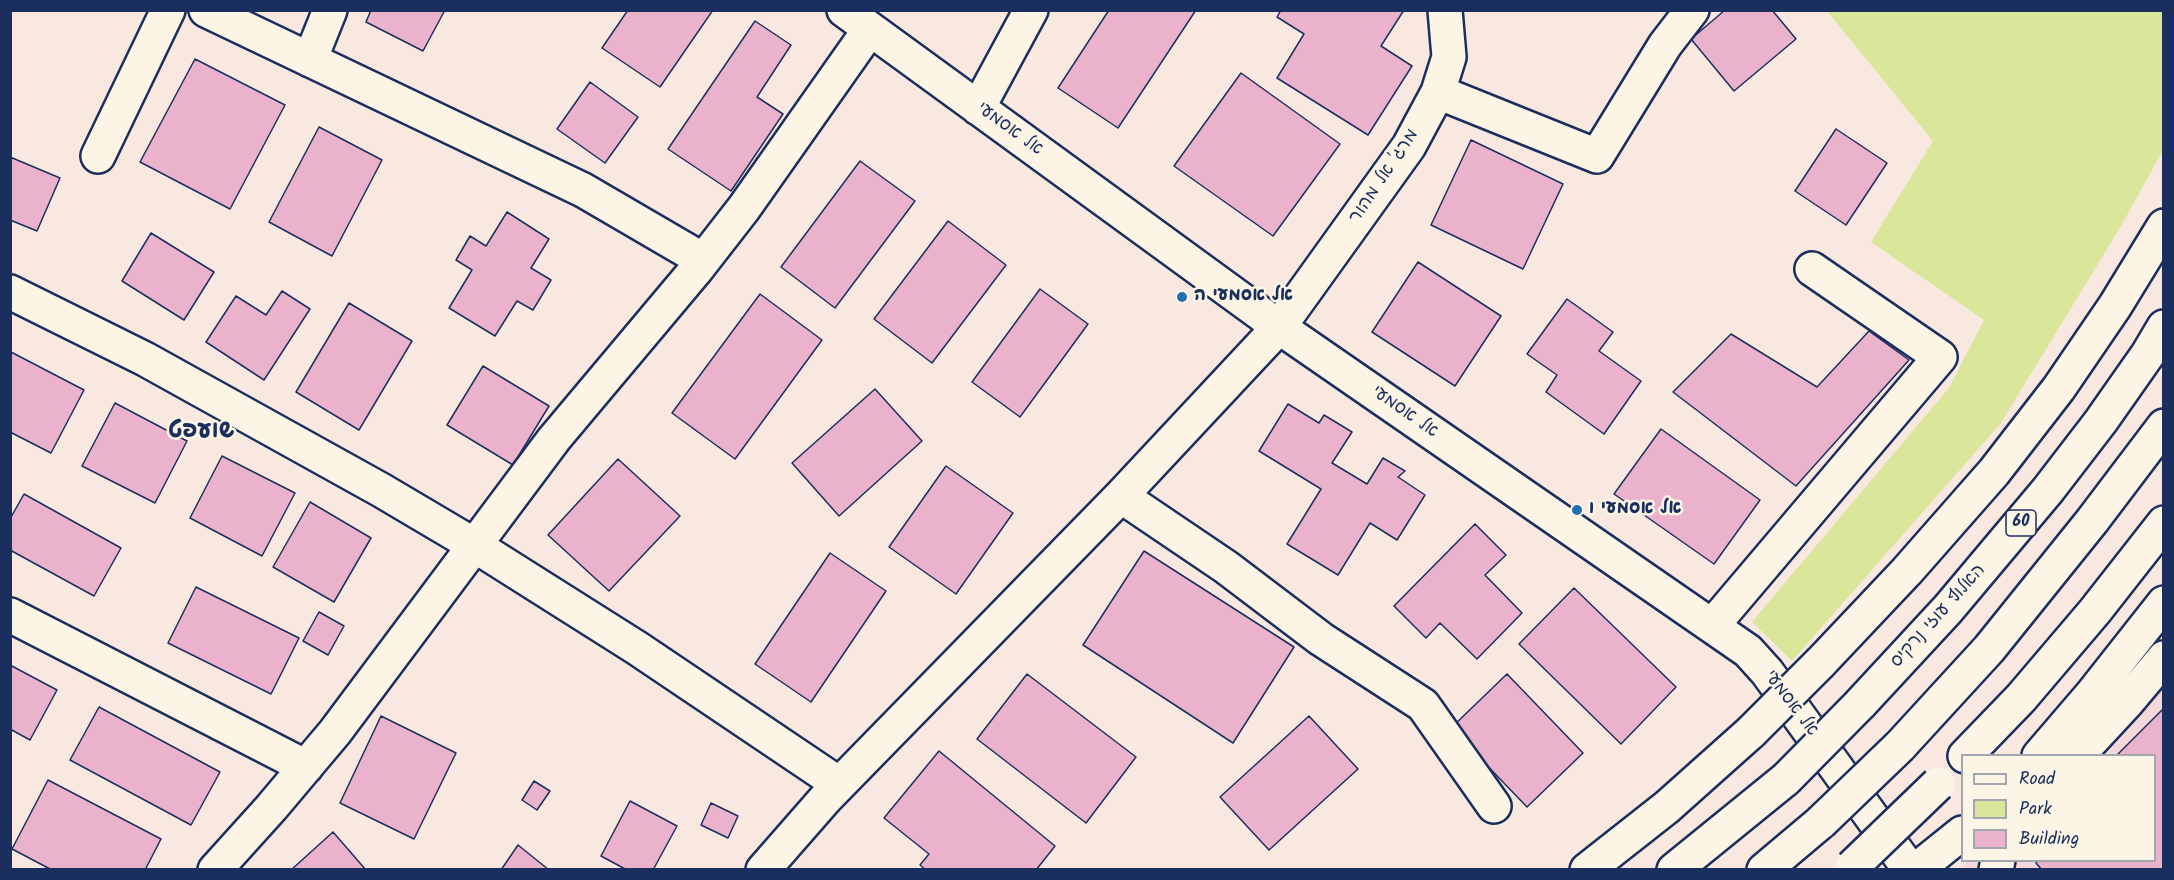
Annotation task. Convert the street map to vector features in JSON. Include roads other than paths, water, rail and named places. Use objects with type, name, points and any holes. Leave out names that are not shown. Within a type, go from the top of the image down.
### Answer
[{"type":"main road","points":[[98,156],[168,10]]},
{"type":"main road","points":[[206,10],[583,190],[703,260]]},
{"type":"main road","points":[[310,60],[330,10]]},
{"type":"main road","points":[[978,108],[1031,10]]},
{"type":"main road","name":"מרג' אל מהור","points":[[763,870],[839,784],[1121,496],[1279,327],[1408,146],[1438,92],[1449,57],[1445,10]]},
{"type":"main road","points":[[1438,92],[1597,156],[1665,45],[1692,10]]},
{"type":"main road","points":[[215,870],[335,732],[554,439],[744,208],[857,20]]},
{"type":"main road","name":"אל אסמעי","points":[[857,20],[1279,327],[1748,651],[1767,672],[1910,870]]},
{"type":"main road","points":[[1587,870],[1667,807],[1751,732],[1907,571],[1994,472],[2059,388],[2115,306],[2163,226]]},
{"type":"main road","points":[[1712,626],[1940,357],[1812,269]]},
{"type":"main road","points":[[10,292],[145,359],[381,490],[474,545],[637,648],[839,784]]},
{"type":"main road","name":"האלוף עוזי נרקיס","points":[[1674,870],[1786,778],[1860,704],[1948,609],[2048,490],[2101,421],[2148,354],[2163,327]]},
{"type":"main road","points":[[1764,870],[1821,822],[1900,746],[1989,649],[2092,521],[2163,426]]},
{"type":"main road","points":[[1121,496],[1226,567],[1321,639],[1423,705],[1494,806]]},
{"type":"main road","points":[[1967,754],[2020,698],[2095,611],[2163,524]]},
{"type":"main road","points":[[2041,754],[2163,603]]},
{"type":"main road","points":[[10,615],[306,767]]},
{"type":"main road","points":[[2079,754],[2128,701],[2163,658]]},
{"type":"main road","points":[[1851,868],[1961,760]]},
{"type":"main road","points":[[1916,870],[1961,834]]},
{"type":"place","name":"אל אסמעי ה","points":[[1182,297]]},
{"type":"place","name":"אל אסמעי ו","points":[[1577,510]]},
{"type":"district","name":"שועפט","points":[[201,433]]}]
